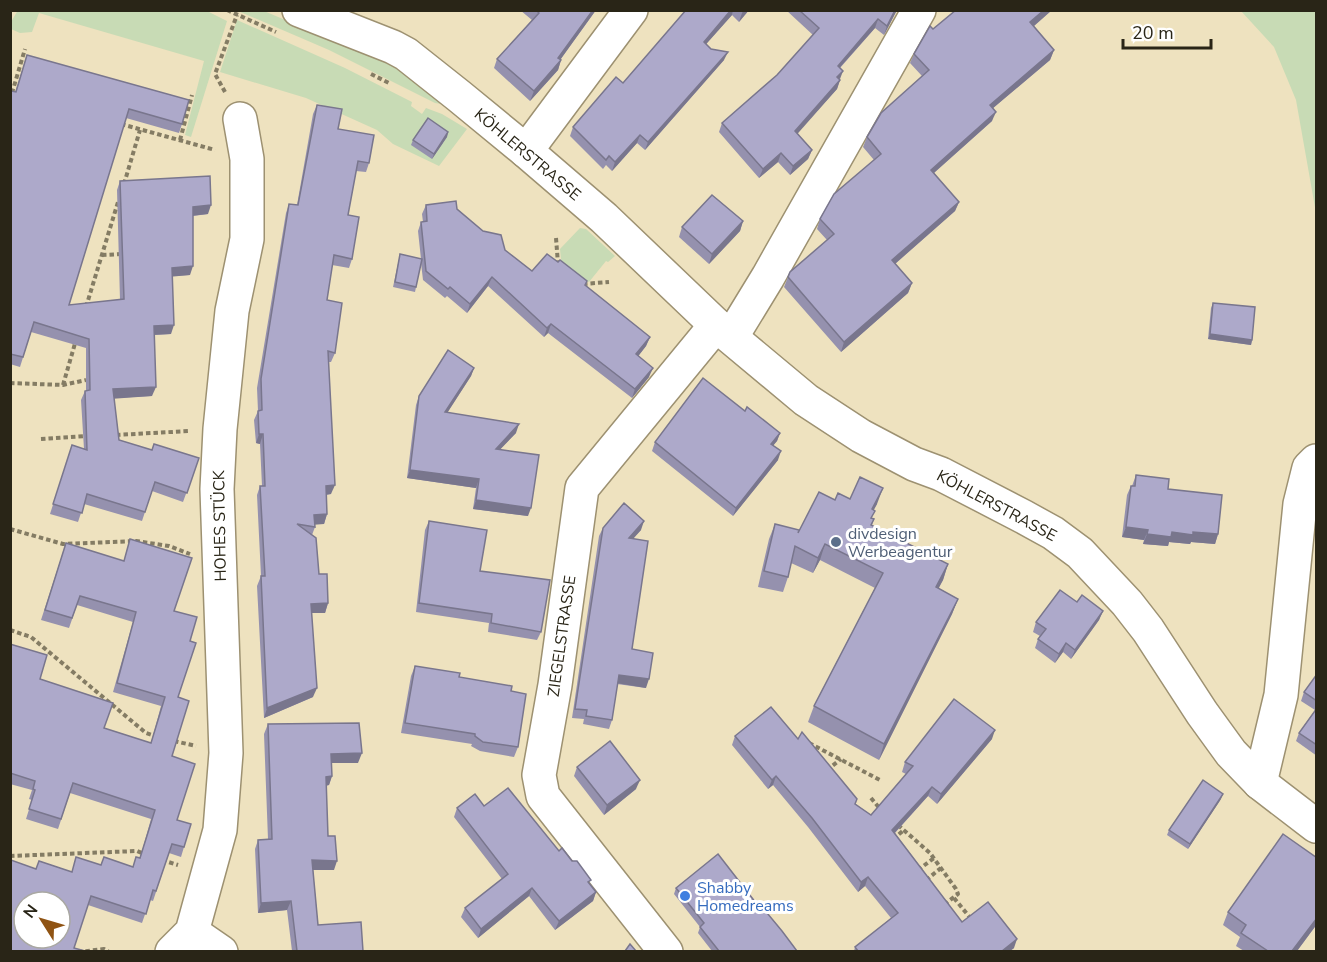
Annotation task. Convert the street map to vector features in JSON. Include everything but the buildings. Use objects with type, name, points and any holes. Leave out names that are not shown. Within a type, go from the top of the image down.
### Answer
[{"type":"street","name":"KÖHLERSTRASSE","points":[[299,10],[406,54],[526,151],[604,218],[724,330],[806,400],[861,436],[914,464],[941,474],[1053,533],[1080,553],[1127,603],[1148,630],[1231,753],[1260,783],[1317,826]]},
{"type":"street","points":[[526,151],[632,10]]},
{"type":"street","points":[[724,330],[768,277],[919,10]]},
{"type":"street","name":"HOHES STÜCK","points":[[221,951],[182,942],[207,875],[220,830],[226,753],[217,489],[220,429],[232,311],[247,239],[247,159],[240,119]]},
{"type":"street","name":"ZIEGELSTRASSE","points":[[666,951],[543,796],[539,774],[555,685],[582,488],[724,330]]},
{"type":"street","points":[[1260,783],[1281,695],[1300,504],[1309,468],[1317,461]]},
{"type":"path","points":[[237,15],[215,74],[240,119]]},
{"type":"path","points":[[12,94],[25,49]]},
{"type":"path","points":[[180,140],[192,95]]},
{"type":"path","points":[[117,123],[247,159]]},
{"type":"path","points":[[122,189],[140,130]]},
{"type":"path","points":[[83,316],[119,199]]},
{"type":"path","points":[[556,238],[558,266],[562,273]]},
{"type":"path","points":[[102,255],[123,254]]},
{"type":"path","points":[[577,284],[609,282]]},
{"type":"path","points":[[63,385],[76,339]]},
{"type":"path","points":[[10,383],[63,385],[86,380]]},
{"type":"path","points":[[112,435],[220,429]]},
{"type":"path","points":[[41,439],[88,436]]},
{"type":"path","points":[[10,530],[63,544],[136,541],[169,546],[219,564]]},
{"type":"path","points":[[10,630],[31,637],[146,733],[156,736]]},
{"type":"path","points":[[801,738],[880,780]]},
{"type":"path","points":[[167,740],[226,753]]},
{"type":"path","points":[[824,772],[841,759]]},
{"type":"path","points":[[871,798],[889,816]]},
{"type":"path","points":[[890,825],[894,821],[934,858],[956,889],[958,894],[944,905],[950,913]]},
{"type":"path","points":[[890,841],[904,830]]},
{"type":"path","points":[[10,856],[137,851],[147,855]]},
{"type":"path","points":[[157,858],[207,875]]},
{"type":"path","points":[[915,872],[934,858]]},
{"type":"path","points":[[923,882],[941,868]]},
{"type":"path","points":[[954,898],[972,921]]},
{"type":"path","points":[[78,951],[104,949],[109,951]]},
{"type":"green space","points":[[18,10],[207,11],[227,21],[191,137],[185,135],[204,61],[39,13],[32,32],[20,33],[11,29],[11,22]]},
{"type":"green space","points":[[238,11],[264,11],[368,55],[381,49],[443,100],[441,104],[435,103],[329,50]]},
{"type":"green space","points":[[1241,11],[1316,11],[1316,213],[1296,100],[1274,47]]},
{"type":"green space","points":[[237,20],[345,68],[412,102],[411,106],[422,114],[426,108],[442,114],[467,129],[439,166],[393,144],[377,130],[306,98],[220,72]]},
{"type":"green space","points":[[580,228],[586,229],[615,256],[608,262],[606,261],[589,282],[562,269],[560,249]]},
{"type":"place","name":"divdesign Werbeagentur","points":[[836,542]]},
{"type":"place","name":"Shabby Homedreams","points":[[685,896]]}]
